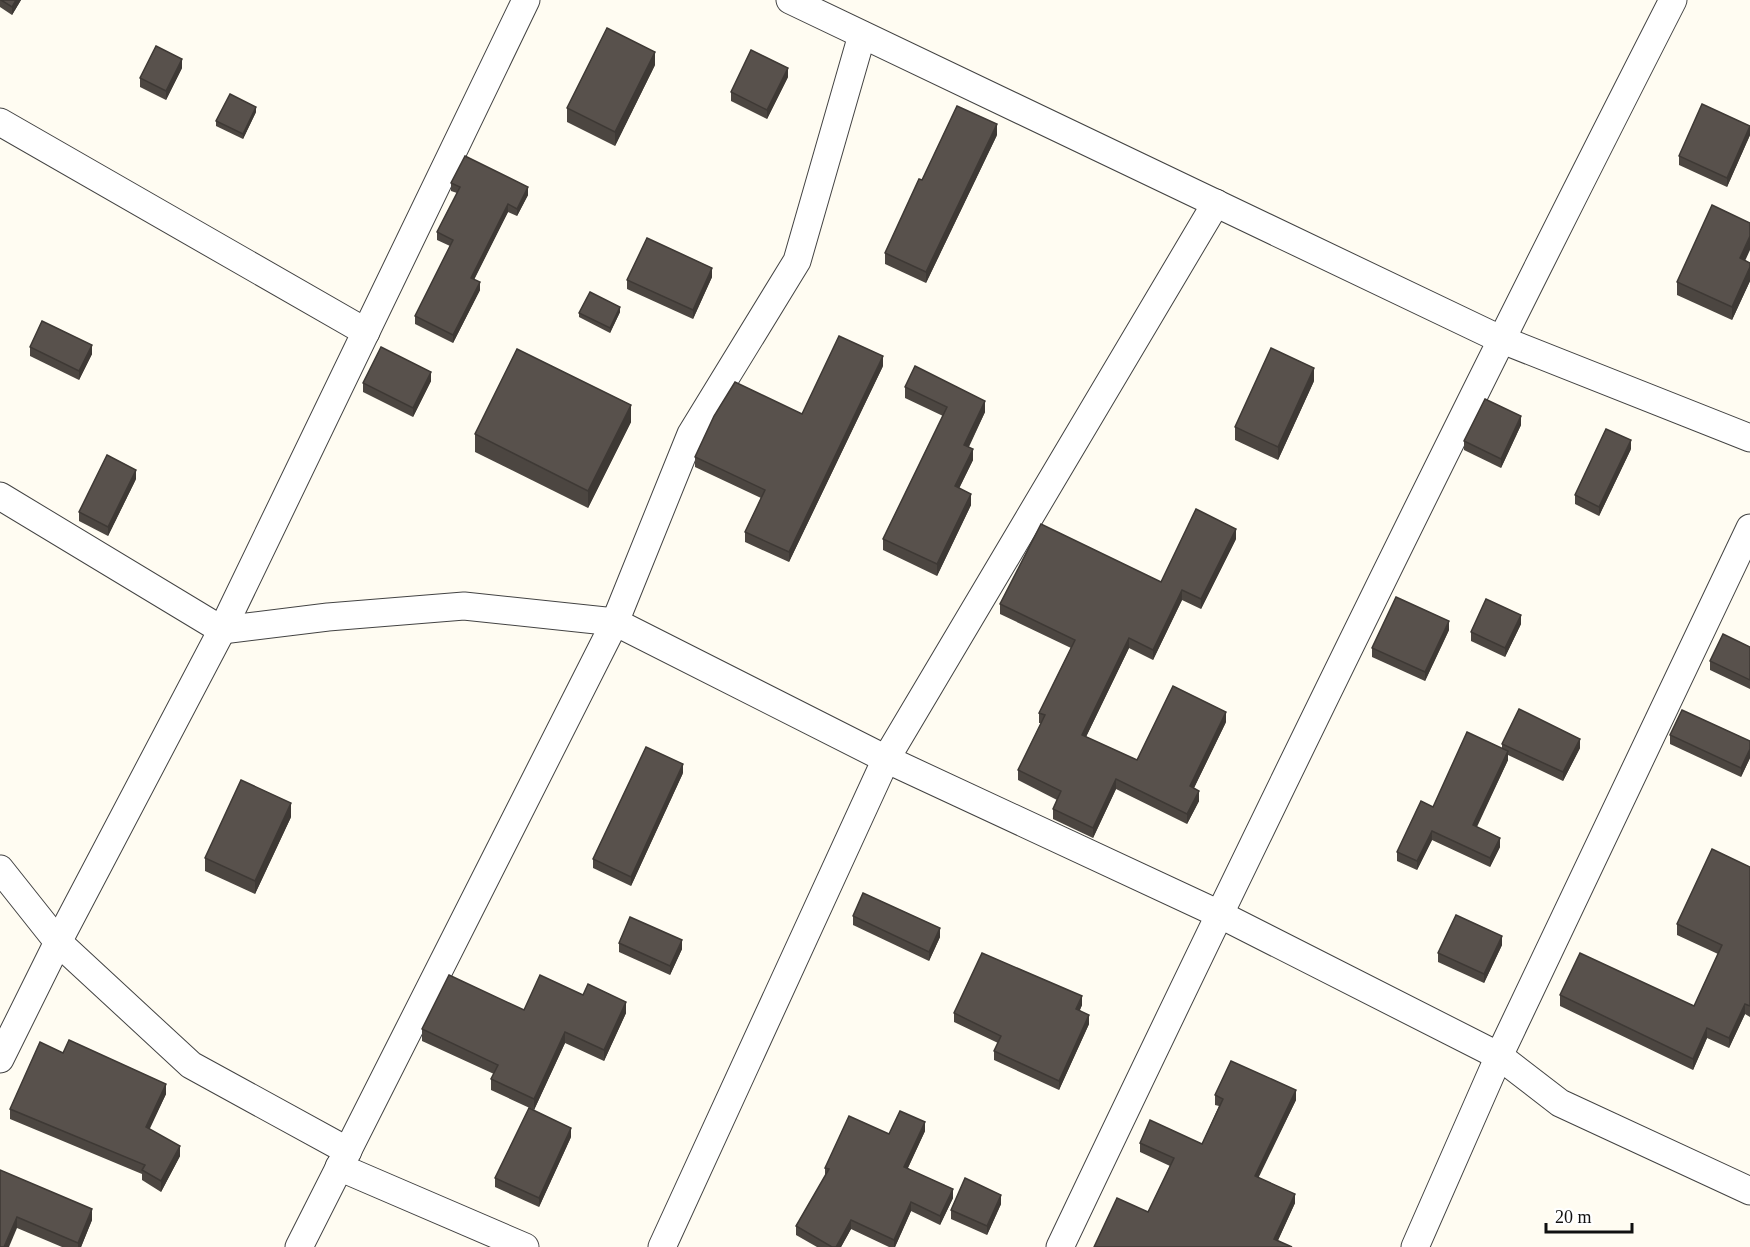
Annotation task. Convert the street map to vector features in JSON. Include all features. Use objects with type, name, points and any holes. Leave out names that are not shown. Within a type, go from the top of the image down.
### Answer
[{"type":"street","points":[[0,1059],[58,942],[222,630],[526,0]]},
{"type":"street","points":[[790,0],[1500,339],[1750,438]]},
{"type":"street","points":[[1060,1247],[1219,914],[1500,339],[1673,0]]},
{"type":"street","points":[[299,1247],[615,622],[691,434],[796,261],[862,35]]},
{"type":"street","points":[[0,122],[366,332]]},
{"type":"street","points":[[662,1247],[886,759],[1216,203]]},
{"type":"street","points":[[0,496],[222,630],[328,617],[464,606],[615,622],[886,759],[1219,914],[1499,1056],[1560,1103],[1750,1191]]},
{"type":"street","points":[[1414,1247],[1499,1056],[1750,528]]},
{"type":"street","points":[[0,869],[58,942],[191,1065],[344,1159],[525,1247]]},
{"type":"building","points":[[1,0],[16,0],[12,7]]},
{"type":"building","points":[[607,28],[655,52],[615,132],[567,108]]},
{"type":"building","points":[[156,46],[182,59],[166,91],[140,78]]},
{"type":"building","points":[[751,50],[788,68],[767,110],[731,92]]},
{"type":"building","points":[[230,94],[256,107],[243,134],[216,121]]},
{"type":"building","points":[[1702,104],[1750,126],[1727,178],[1679,156]]},
{"type":"building","points":[[957,106],[997,124],[926,272],[885,253],[919,179],[922,180]]},
{"type":"building","points":[[465,156],[528,187],[517,209],[508,204],[471,278],[480,282],[453,335],[415,316],[453,240],[437,232],[460,187],[451,183]]},
{"type":"building","points":[[1712,205],[1750,223],[1750,236],[1740,258],[1750,263],[1750,267],[1732,307],[1677,282]]},
{"type":"building","points":[[647,238],[712,268],[693,310],[627,280]]},
{"type":"building","points":[[590,292],[620,307],[610,328],[579,313]]},
{"type":"building","points":[[42,321],[92,345],[79,371],[30,347]]},
{"type":"building","points":[[839,336],[883,356],[789,552],[745,532],[765,490],[695,457],[714,416],[735,382],[802,414]]},
{"type":"building","points":[[381,347],[431,372],[413,408],[363,383]]},
{"type":"building","points":[[1271,348],[1314,368],[1278,447],[1235,427]]},
{"type":"building","points":[[517,349],[631,405],[588,491],[475,434]]},
{"type":"building","points":[[915,366],[985,401],[964,445],[973,449],[955,486],[971,494],[937,564],[883,539],[947,407],[905,387]]},
{"type":"building","points":[[1485,399],[1521,416],[1501,459],[1464,441]]},
{"type":"building","points":[[1606,429],[1631,440],[1599,507],[1575,495]]},
{"type":"building","points":[[107,455],[136,470],[108,527],[79,512]]},
{"type":"building","points":[[1196,509],[1236,529],[1201,599],[1182,590],[1153,650],[1129,638],[1082,735],[1137,760],[1173,686],[1226,712],[1190,786],[1199,791],[1187,814],[1116,779],[1093,828],[1053,809],[1061,791],[1018,770],[1045,715],[1039,713],[1075,640],[1000,604],[1041,524],[1161,582]]},
{"type":"building","points":[[1396,597],[1449,621],[1425,672],[1372,648]]},
{"type":"building","points":[[1486,599],[1521,615],[1505,648],[1471,632]]},
{"type":"building","points":[[1723,634],[1750,647],[1750,680],[1710,661]]},
{"type":"building","points":[[1519,709],[1580,739],[1563,772],[1502,744]]},
{"type":"building","points":[[1682,710],[1750,741],[1750,749],[1741,768],[1670,735]]},
{"type":"building","points":[[1467,732],[1508,751],[1473,825],[1500,838],[1490,858],[1432,831],[1417,861],[1397,852],[1421,801],[1433,807]]},
{"type":"building","points":[[646,747],[683,764],[631,877],[593,859]]},
{"type":"building","points":[[241,780],[291,803],[255,881],[205,858]]},
{"type":"building","points":[[1712,849],[1750,867],[1750,1006],[1745,1004],[1729,1038],[1707,1028],[1693,1059],[1560,995],[1580,953],[1694,1006],[1722,945],[1677,924]]},
{"type":"building","points":[[863,893],[940,928],[929,952],[853,916]]},
{"type":"building","points":[[1456,915],[1502,936],[1484,974],[1438,953]]},
{"type":"building","points":[[630,917],[682,940],[670,966],[619,943]]},
{"type":"building","points":[[982,953],[1082,996],[1076,1009],[1089,1015],[1059,1081],[994,1051],[1001,1036],[954,1013]]},
{"type":"building","points":[[449,975],[524,1010],[540,975],[583,995],[588,984],[626,1002],[604,1050],[565,1032],[534,1099],[491,1079],[498,1065],[422,1029]]},
{"type":"building","points":[[69,1040],[166,1084],[146,1127],[180,1146],[161,1181],[142,1170],[145,1165],[10,1109],[40,1042],[63,1053]]},
{"type":"building","points":[[1231,1061],[1296,1090],[1255,1176],[1295,1194],[1274,1239],[1292,1247],[1094,1247],[1117,1198],[1148,1212],[1174,1158],[1140,1143],[1150,1120],[1202,1144],[1223,1099],[1215,1095]]},
{"type":"building","points":[[529,1108],[571,1128],[539,1198],[495,1178]]},
{"type":"building","points":[[900,1111],[925,1122],[904,1167],[953,1189],[940,1216],[911,1202],[894,1240],[851,1220],[836,1247],[832,1247],[796,1226],[829,1169],[825,1168],[849,1116],[889,1134]]},
{"type":"building","points":[[0,1170],[92,1209],[78,1243],[17,1217],[4,1247],[0,1247]]},
{"type":"building","points":[[965,1178],[1001,1195],[987,1226],[951,1210]]}]
